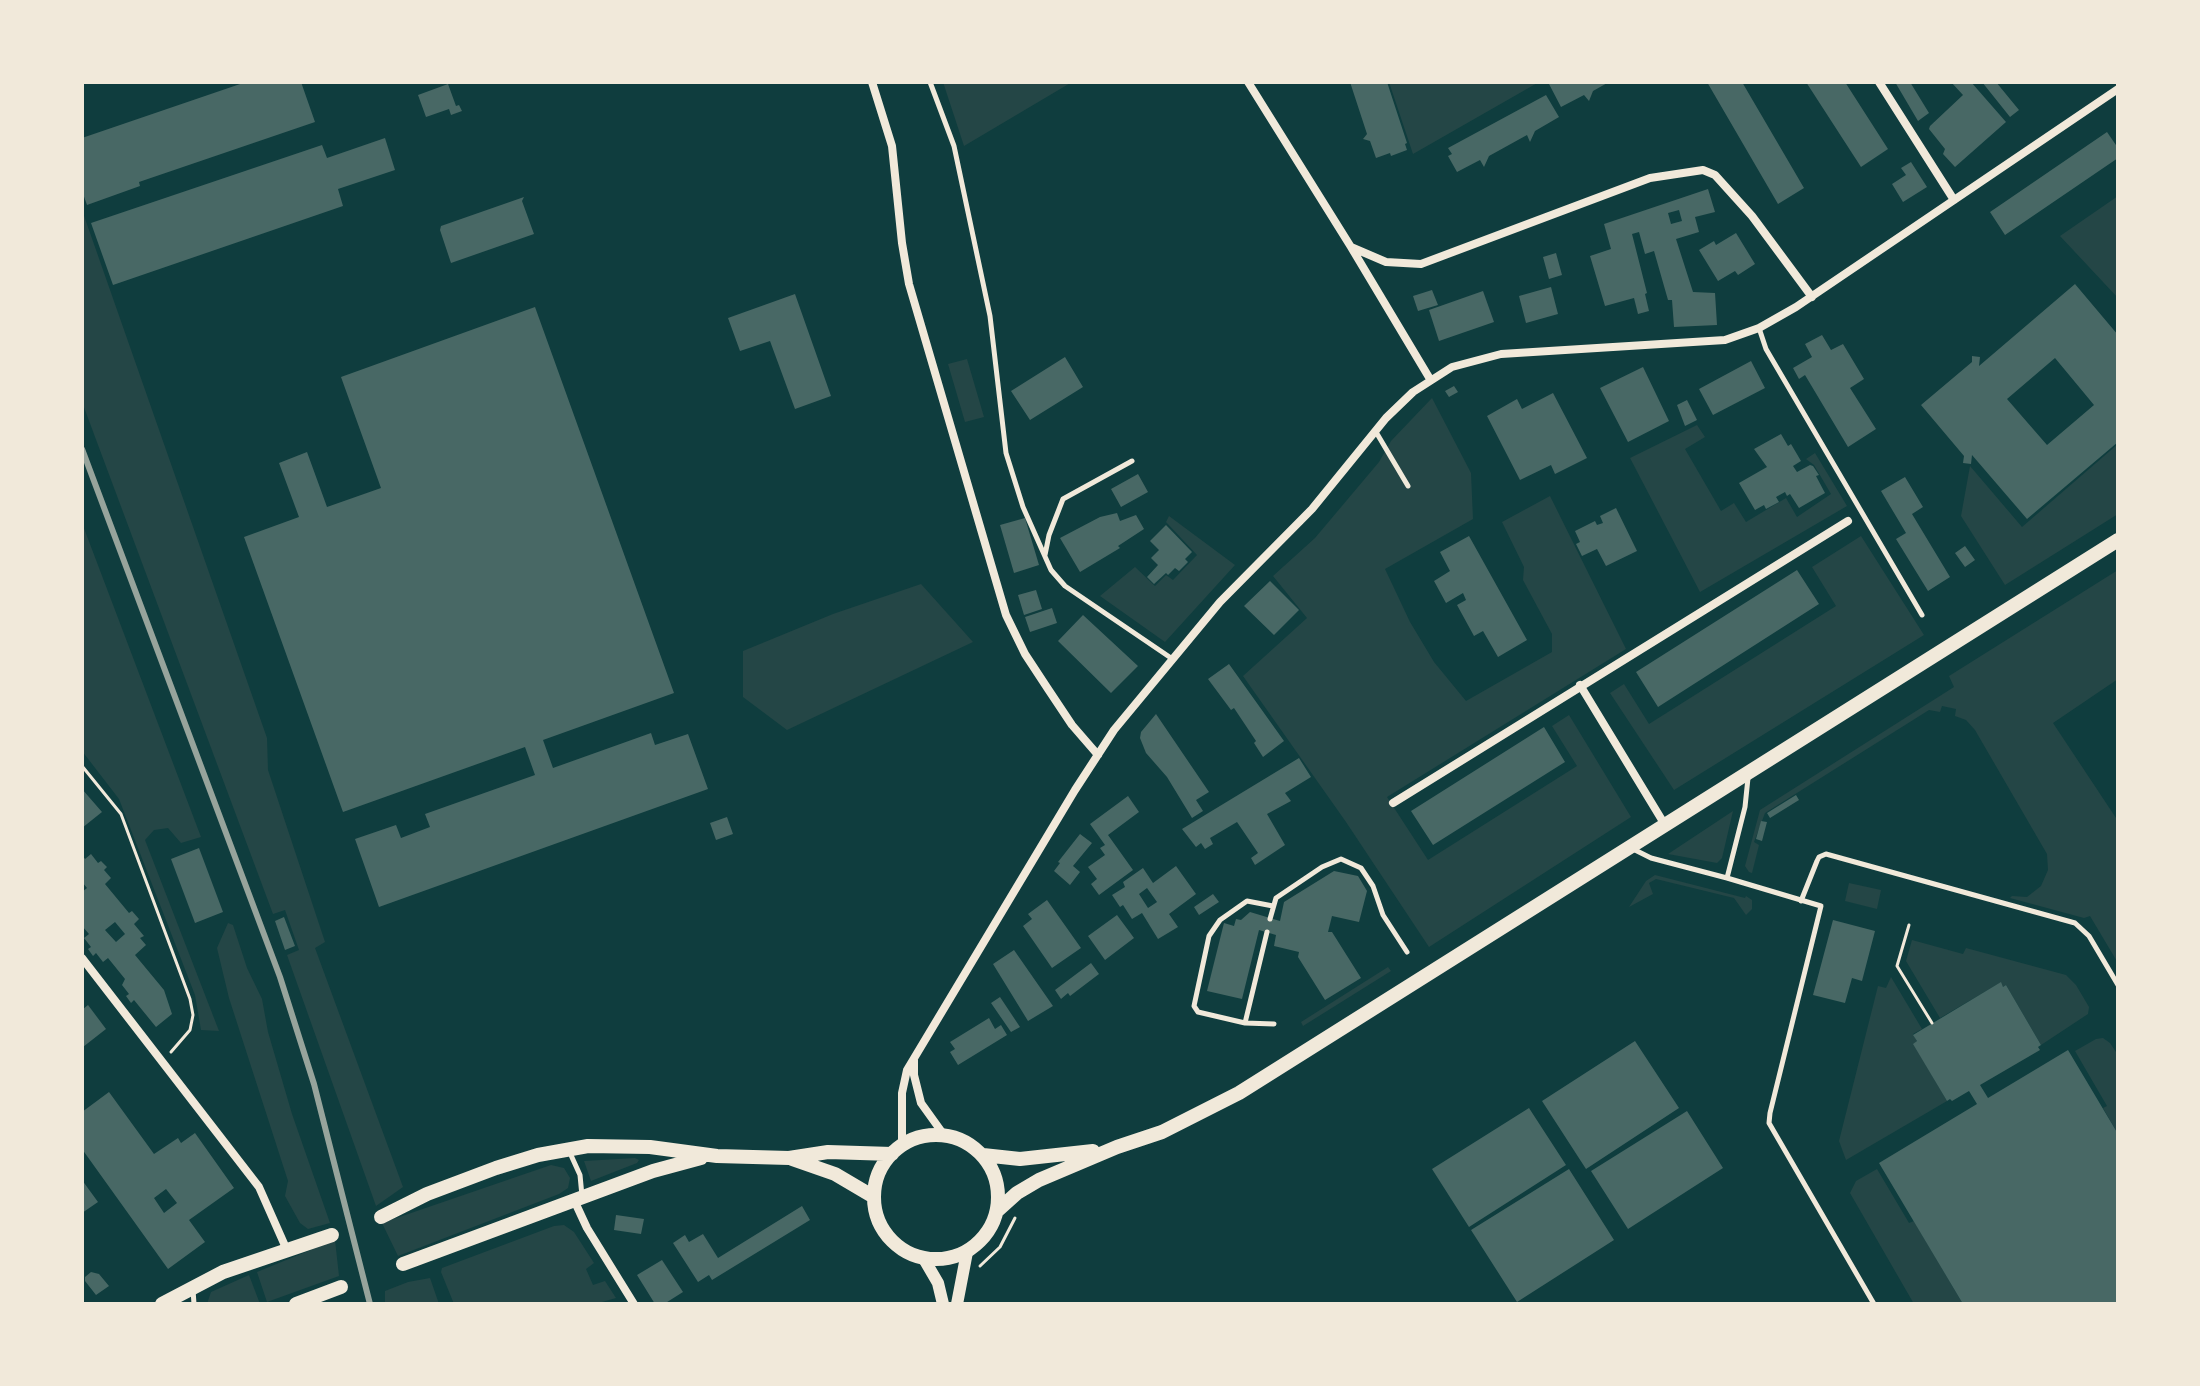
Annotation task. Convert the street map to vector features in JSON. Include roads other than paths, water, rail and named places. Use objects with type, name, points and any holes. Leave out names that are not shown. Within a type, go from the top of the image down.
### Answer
[{"type":"main road","points":[[997,1211],[997,1183],[991,1165],[962,1140],[944,1135],[918,1137],[897,1150],[878,1177],[874,1197],[878,1219],[890,1239],[902,1250],[924,1259],[943,1260],[967,1252],[986,1235],[997,1211],[1017,1193],[1117,1147],[1162,1132],[1231,1098],[2118,540]]},
{"type":"main road","points":[[381,1217],[427,1194],[496,1168],[567,1149],[629,1146],[717,1156],[789,1158],[828,1152],[897,1150]]},
{"type":"main road","points":[[983,1155],[1020,1159],[1117,1147]]},
{"type":"main road","points":[[403,1264],[672,1164],[717,1156]]},
{"type":"main road","points":[[789,1158],[835,1174],[874,1197]]},
{"type":"main road","points":[[162,1304],[193,1285],[286,1248],[332,1235]]},
{"type":"main road","points":[[296,1304],[341,1287]]},
{"type":"street","points":[[872,82],[892,146],[902,243],[912,296],[1002,603],[1025,654],[1072,725],[1098,755]]},
{"type":"street","points":[[1248,82],[1430,379]]},
{"type":"street","points":[[1879,82],[1954,200]]},
{"type":"street","points":[[897,1150],[904,1079],[914,1058],[1114,730],[1220,602],[1334,486],[1375,431],[1400,404],[1430,379],[1473,359],[1501,354],[1725,340],[1759,328],[1812,297],[2118,89]]},
{"type":"street","points":[[1351,247],[1386,262],[1421,264],[1650,178],[1703,170],[1715,175],[1752,216],[1812,297]]},
{"type":"street","points":[[1393,803],[1848,521]]},
{"type":"street","points":[[1580,685],[1665,825]]},
{"type":"street","points":[[83,960],[259,1187],[286,1248]]},
{"type":"street","points":[[914,1058],[914,1075],[921,1103],[944,1135]]},
{"type":"street","points":[[578,1199],[587,1228],[634,1304]]},
{"type":"street","points":[[957,1304],[967,1252]]},
{"type":"street","points":[[924,1259],[938,1283],[943,1304]]},
{"type":"lane","points":[[930,82],[954,146],[987,303],[1010,471],[1044,556],[1065,586],[1171,658]]},
{"type":"lane","points":[[1759,328],[1766,349],[1922,615]]},
{"type":"lane","points":[[1375,431],[1408,486]]},
{"type":"lane","points":[[1044,556],[1063,499],[1132,461]]},
{"type":"lane","points":[[1727,878],[1745,807],[1748,773]]},
{"type":"lane","points":[[1630,847],[1651,858],[1821,906],[1769,1118],[1771,1128],[1874,1304]]},
{"type":"lane","points":[[1801,901],[1819,857],[1826,854],[2080,926],[2118,985]]},
{"type":"lane","points":[[1270,919],[1276,898],[1322,867],[1341,859],[1361,868],[1373,886],[1383,915],[1407,952]]},
{"type":"lane","points":[[1273,906],[1247,901],[1216,923],[1209,936],[1194,1006],[1198,1012],[1245,1023],[1274,1024]]},
{"type":"lane","points":[[1245,1023],[1267,932]]},
{"type":"lane","points":[[567,1149],[580,1175],[578,1199]]},
{"type":"lane","points":[[193,1285],[194,1304]]},
{"type":"railway","points":[[82,449],[280,977],[314,1084],[370,1304]]}]
